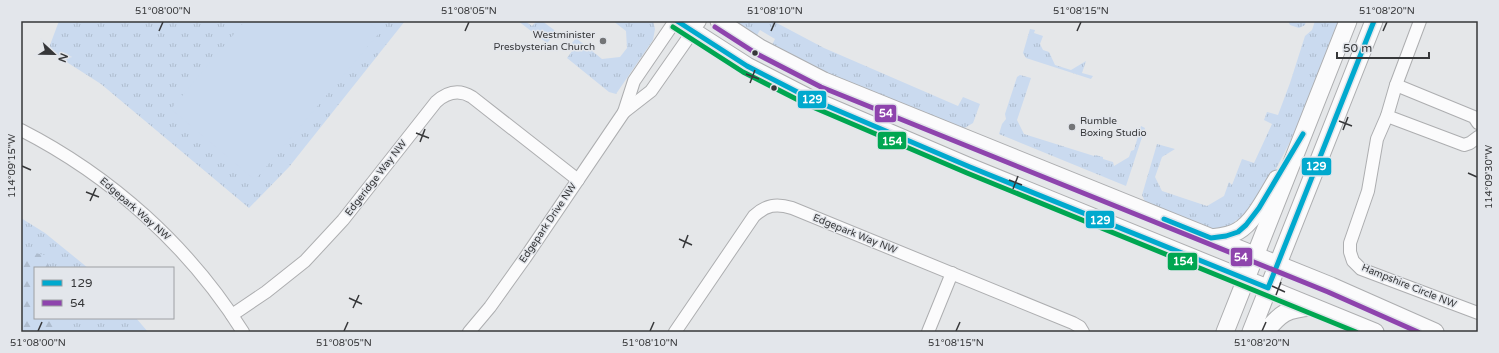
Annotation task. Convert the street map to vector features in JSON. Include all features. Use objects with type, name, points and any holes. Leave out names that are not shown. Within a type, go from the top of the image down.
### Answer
[{"type":"street","points":[[676,21],[696,26],[747,66],[811,99],[970,167],[1375,332]]},
{"type":"street","name":"Edgepark Drive NW","points":[[469,332],[490,307],[624,112],[634,81],[676,21]]},
{"type":"street","points":[[719,21],[760,48],[824,81],[1278,265],[1372,304],[1434,332]]},
{"type":"street","points":[[1225,332],[1348,21]]},
{"type":"street","points":[[1251,332],[1374,21]]},
{"type":"street","name":"Hampshire Circle NW","points":[[1420,21],[1396,85],[1387,116],[1377,139],[1368,191],[1350,243],[1350,252],[1353,260],[1361,269],[1478,313]]},
{"type":"street","name":"Edgepark Drive NW","points":[[624,112],[651,91],[696,26]]},
{"type":"street","points":[[1396,85],[1474,116],[1478,123]]},
{"type":"street","name":"Edgeridge Way NW","points":[[232,315],[266,292],[304,261],[343,220],[442,96],[453,92],[464,93],[472,97],[578,180]]},
{"type":"street","points":[[1387,116],[1464,145],[1470,143],[1478,137]]},
{"type":"street","name":"Edgepark Way NW","points":[[21,130],[67,155],[135,206],[171,239],[212,288],[243,332]]},
{"type":"street","points":[[1211,238],[1226,236],[1238,232],[1246,225],[1259,208],[1303,134]]},
{"type":"street","name":"Edgepark Way NW","points":[[680,330],[754,216],[767,207],[775,205],[792,208],[1074,323],[1080,327],[1083,332]]},
{"type":"street","points":[[928,332],[952,273]]},
{"type":"street","points":[[1265,332],[1285,312],[1294,309],[1314,307]]},
{"type":"green space","points":[[59,21],[405,21],[289,167],[249,208],[101,84],[51,52],[50,45]]},
{"type":"green space","points":[[245,21],[367,21],[380,32],[255,180],[171,109]]},
{"type":"green space","points":[[518,21],[525,21],[532,26],[537,21],[542,21],[557,32],[547,43]]},
{"type":"green space","points":[[613,21],[653,21],[655,29],[653,40],[616,94],[609,92],[567,58],[575,47],[572,43],[576,38],[602,59],[620,57],[627,48],[626,31]]},
{"type":"green space","points":[[732,21],[773,21],[824,48],[958,106],[963,97],[980,104],[973,123],[963,129],[850,83],[820,70],[772,45],[775,39],[760,30],[756,37]]},
{"type":"green space","points":[[1288,21],[1306,21],[1305,25],[1299,28],[1290,25]]},
{"type":"green space","points":[[1315,21],[1341,21],[1294,134],[1262,196],[1241,224],[1236,220],[1234,223],[1225,228],[1211,228],[1146,204],[1142,195],[1157,144],[1175,149],[1162,157],[1155,177],[1162,191],[1207,206],[1224,196],[1229,182],[1232,185],[1242,159],[1254,163],[1272,124],[1264,120],[1267,112],[1278,115],[1305,36],[1312,30]]},
{"type":"green space","points":[[1030,29],[1035,30],[1034,33],[1043,36],[1040,44],[1043,50],[1049,52],[1055,65],[1071,70],[1086,61],[1082,73],[1093,76],[1091,79],[1026,58],[1023,53]]},
{"type":"green space","points":[[1020,75],[1031,78],[1017,120],[1024,134],[1094,156],[1103,157],[1103,159],[1113,162],[1114,166],[1129,157],[1131,151],[1134,150],[1141,126],[1145,128],[1126,186],[999,134],[1002,124],[1006,119],[1005,114],[1017,77]]},
{"type":"green space","points":[[21,218],[45,233],[87,267],[34,267],[34,319],[137,319],[148,332],[21,332]]},
{"type":"green space","points":[[31,252],[44,255],[50,267],[34,267],[34,319],[55,319],[61,332],[21,332],[21,269]]},
{"type":"transit line","name":"129","points":[[677,21],[747,66],[811,99],[970,167],[1268,288],[1374,21]]},
{"type":"transit line","name":"154","points":[[673,27],[743,72],[808,105],[967,173],[1356,332]]},
{"type":"transit line","name":"54","points":[[715,27],[757,54],[821,87],[1328,292],[1418,332]]},
{"type":"transit line","name":"129","points":[[1164,219],[1211,238],[1226,236],[1238,232],[1246,225],[1259,208],[1303,134]]},
{"type":"place","name":"Westminister Presbysterian Church","points":[[603,41]]},
{"type":"place","name":"Rumble Boxing Studio","points":[[1072,127]]}]
